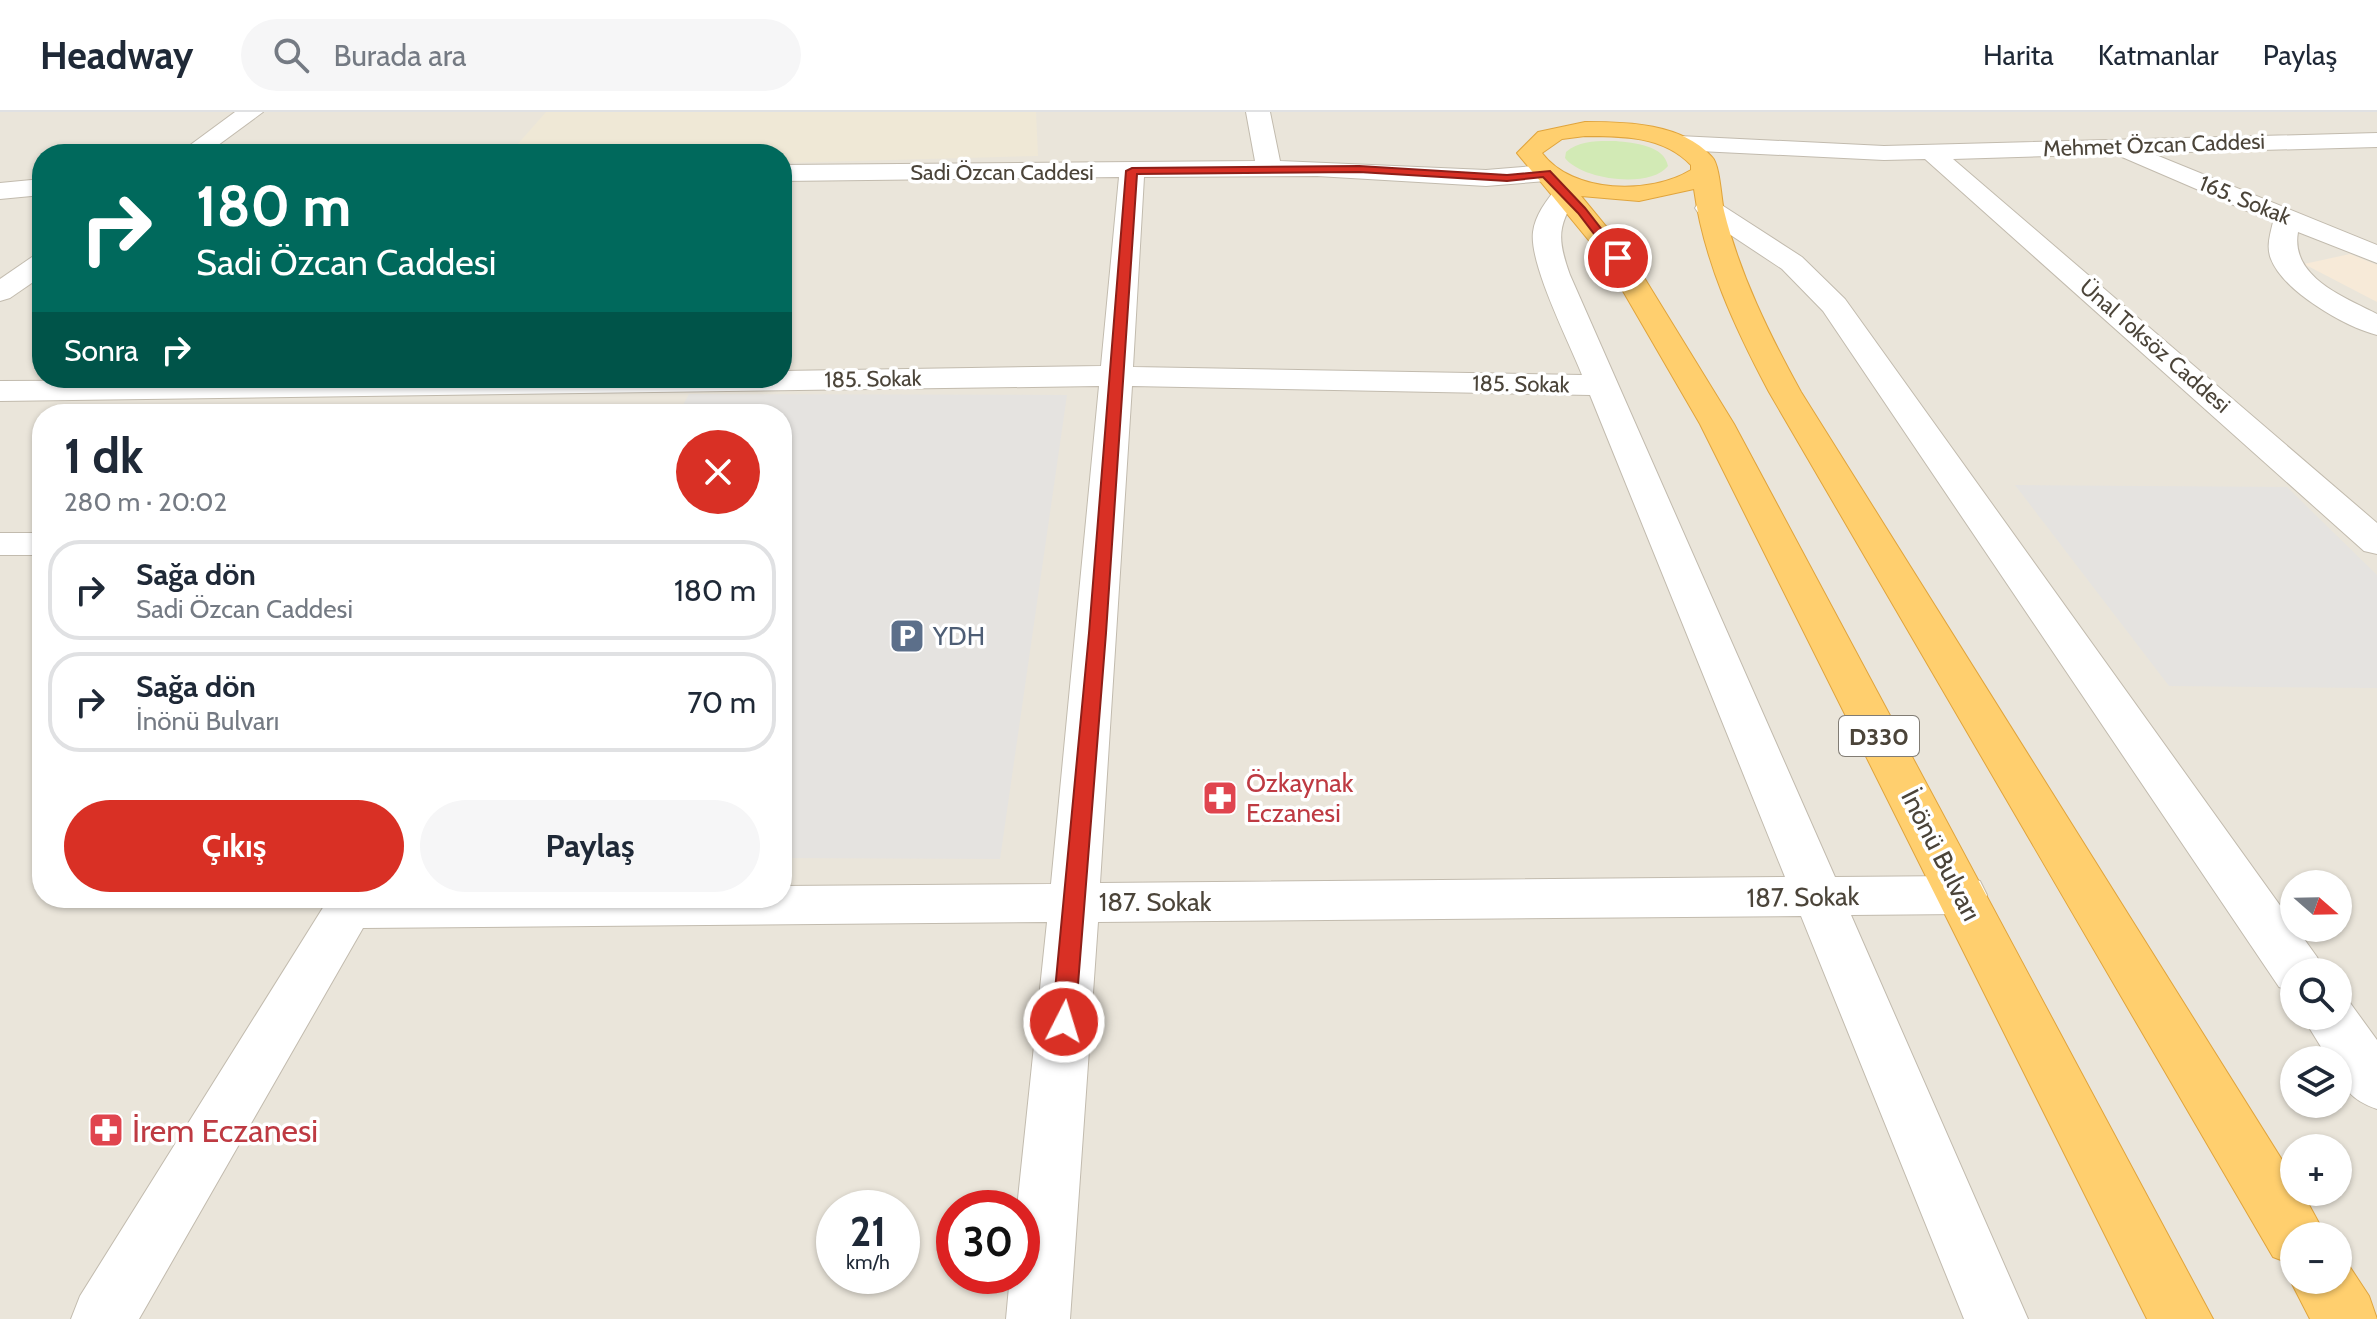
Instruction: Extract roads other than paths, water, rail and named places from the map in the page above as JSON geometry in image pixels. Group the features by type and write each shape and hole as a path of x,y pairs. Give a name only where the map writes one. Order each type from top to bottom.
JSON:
{"highway":[{"path":"1639,112 1697,175 1736,294 1785,392 1861,523 2286,1222"},
{"path":"1585,129 1634,131 1697,175 1694,182 1675,189 1622,193 1593,189 1542,162 1534,144 1546,137 1585,129"},
{"name":"İnönü Bulvarı","path":"1542,162 1618,258 1710,412 2181,1319"},
{"path":"2331,1294 2346,1319"}],"street":[{"path":"205,144 251,112"},
{"path":"1258,112 1269,169"},
{"path":"2325,117 2377,139"},
{"name":"Mehmet Özcan Caddesi","path":"1697,175 1786,150 1931,152 2377,139"},
{"name":"165. Sokak","path":"2113,146 2377,255"},
{"name":"Mehmet Özcan Caddesi","path":"1697,175 1931,152"},
{"name":"Ünal Toksöz Caddesi","path":"1931,152 2377,543"},
{"path":"1542,162 1548,255 1821,897 1996,1319"},
{"name":"Sadi Özcan Caddesi","path":"792,173 1317,168 1486,178 1542,162"},
{"path":"1038,1319 1132,171"},
{"path":"1697,175 1834,305 2288,958"},
{"path":"0,191 32,188"},
{"path":"2287,218 2282,248 2284,259 2296,277 2331,301 2377,326"},
{"path":"0,292 32,270"},
{"name":"185. Sokak","path":"792,380 1116,376 1603,385"},
{"name":"185. Sokak","path":"0,391 221,388"},
{"path":"0,544 32,544"},
{"name":"187. Sokak","path":"792,903 1962,895"},
{"path":"103,1319 350,908"},
{"path":"2339,1030 2377,1085"}],"place":[{"name":"YDH","path":"907,636"},
{"name":"Özkaynak Eczanesi","path":"1220,798"},
{"name":"İrem Eczanesi","path":"106,1130"}]}
